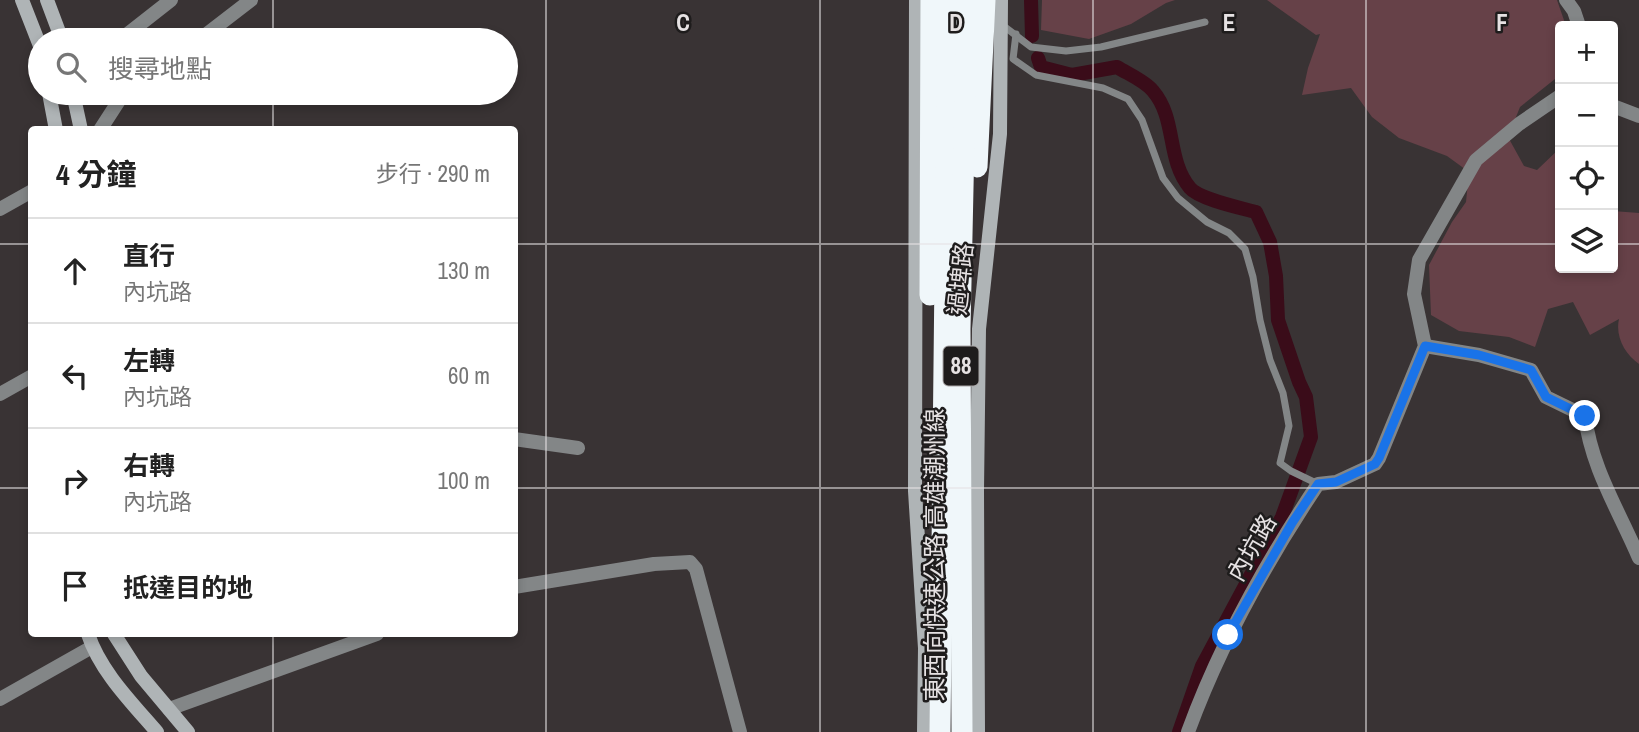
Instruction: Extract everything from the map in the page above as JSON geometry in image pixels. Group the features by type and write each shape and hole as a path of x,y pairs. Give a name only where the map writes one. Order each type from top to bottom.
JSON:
{"highway":[{"path":"931,0 930,328 940,647"},
{"name":"東西向快速公路 高雄潮州線","path":"940,732 948,0"},
{"name":"東西向快速公路 高雄潮州線","path":"962,732 960,328 967,0"},
{"path":"960,328 968,300 985,0"}],"main road":[{"path":"22,0 33,28"},
{"path":"47,0 58,28"},
{"name":"過埤路","path":"916,0 915,492 925,648 924,732"},
{"name":"過埤路","path":"978,732 976,490 979,329 1000,134 1000,0"},
{"path":"51,105 55,126"},
{"path":"76,105 80,126"},
{"path":"116,637 141,676 188,732"},
{"path":"90,640 122,691 157,732"}],"street":[{"path":"135,28 171,0"},
{"path":"215,28 251,0"},
{"path":"1566,0 1577,21"},
{"path":"1318,484 1336,482 1375,464 1379,458 1425,346 1414,294 1419,260 1476,160 1555,100"},
{"path":"103,126 116,105"},
{"path":"1618,108 1639,116"},
{"path":"0,209 28,193"},
{"path":"1425,346 1479,355 1531,370 1546,397 1585,416 1587,437 1596,463 1639,558"},
{"path":"0,394 28,378"},
{"path":"518,440 578,448"},
{"name":"內坑路","path":"1188,732 1228,635 1292,523 1318,484"},
{"path":"518,586 654,564 690,562 696,569 740,732"},
{"path":"169,709 369,637"},
{"path":"0,699 90,640"}],"lane":[{"path":"1000,23 1031,47 1066,51 1101,47 1205,22"},
{"path":"1016,34 1013,59 1036,75 1104,88 1128,99 1142,120 1163,178 1178,198 1207,222 1228,233 1245,249 1253,277 1259,320 1283,393 1289,426 1280,463 1318,484"}],"shaded area":[{"path":"1042,0 1175,0 1131,24 1089,39 1041,30"},
{"path":"1267,0 1557,0 1564,21 1555,21 1555,79 1520,107 1508,137 1524,166 1537,170 1555,153 1555,273 1618,273 1618,211 1639,213 1639,364 1622,344 1618,332 1619,319 1590,335 1573,302 1548,309 1535,347 1509,337 1459,331 1431,315 1429,265 1466,202 1469,172 1447,156 1399,138 1372,117 1351,88 1302,95 1320,34 1316,35"}],"waterway":[{"path":"1031,0 1032,36"},
{"path":"1038,58 1041,67 1072,75 1117,67 1146,84 1166,114 1177,165 1190,188 1211,199 1256,212 1270,242 1276,276 1278,320 1306,397 1311,437 1282,517 1202,666 1179,732"}],"route":[{"path":"1228,635 1292,523 1318,484 1336,482 1375,464 1425,346 1479,355 1531,370 1546,397 1585,416"}]}
